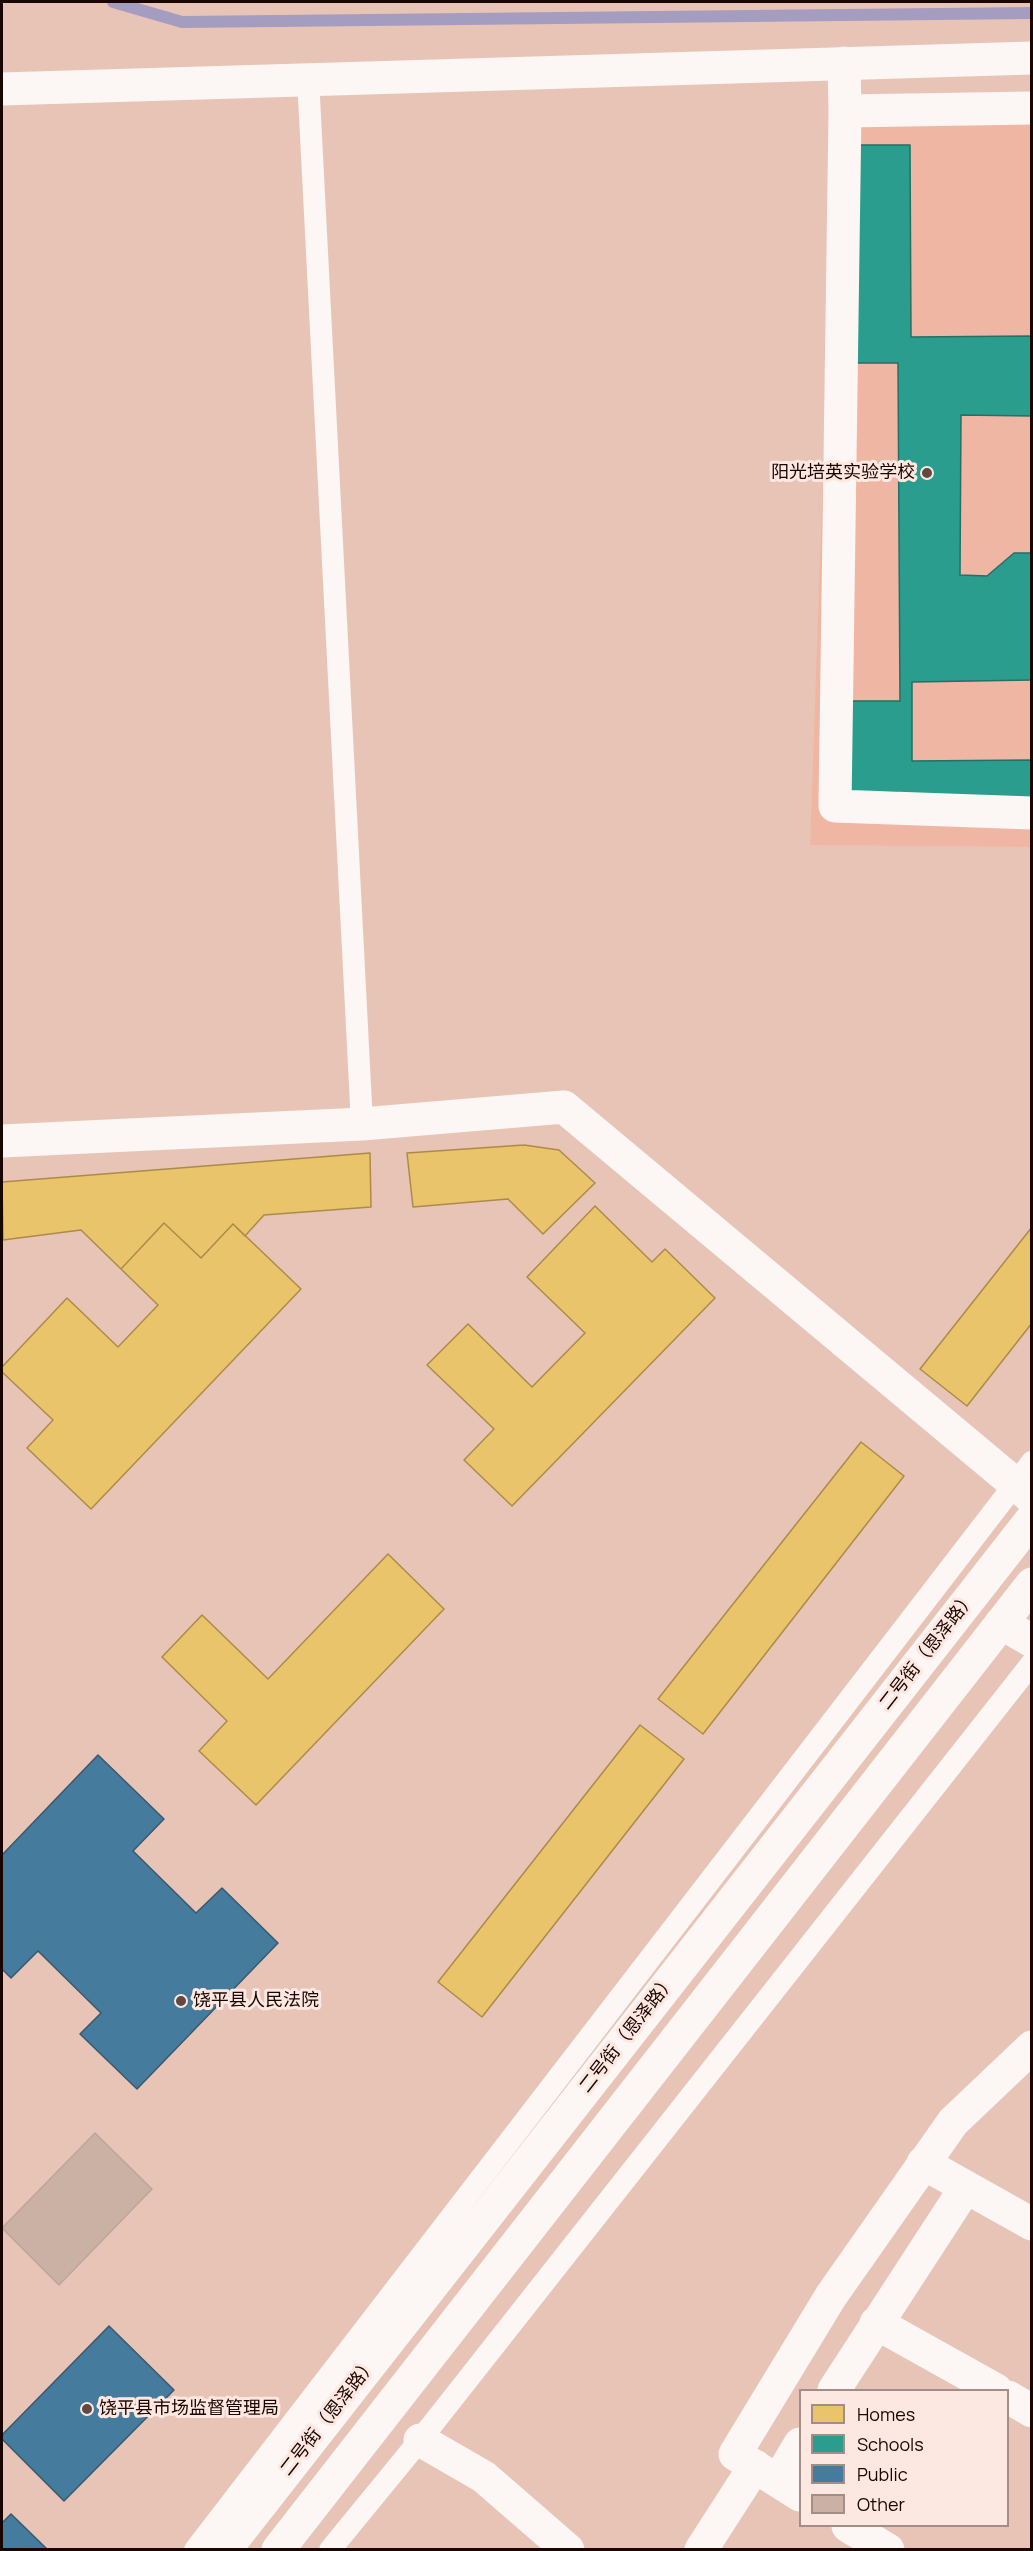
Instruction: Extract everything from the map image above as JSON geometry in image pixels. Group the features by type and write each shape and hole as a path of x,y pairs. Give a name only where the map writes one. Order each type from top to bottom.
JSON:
{"street":[{"path":"2,89 1032,58"},
{"path":"844,63 835,806 1032,813"},
{"path":"845,111 1032,108"},
{"path":"2,1141 362,1124 564,1107 1026,1481"},
{"name":"二号街（恩泽路）","path":"225,2550 1032,1519"},
{"path":"278,2550 1032,1584"},
{"path":"1001,1623 1032,1641"},
{"path":"778,2481 735,2454 831,2296 923,2163 953,2122 1032,2047"},
{"path":"923,2163 1032,2224"},
{"path":"835,2389 966,2187"},
{"path":"876,2323 992,2389"},
{"path":"1009,2398 1032,2411"},
{"path":"420,2440 484,2477 568,2550"},
{"path":"701,2550 778,2481 799,2447"},
{"path":"850,2527 888,2550"}],"lane":[{"path":"308,78 362,1124"},
{"path":"195,2550 1026,1481"},
{"path":"330,2550 420,2440 1032,1663"}],"shaded area":[{"name":"阳光培英实验学校","path":"1031,95 1031,847 810,845 836,100"}],"building: Homes":[{"path":"524,1145 559,1150 595,1183 543,1234 508,1199 413,1207 407,1153"},
{"path":"370,1153 371,1207 264,1215 245,1236 233,1224 201,1258 164,1223 121,1269 81,1230 3,1240 2,1182"},
{"path":"595,1206 652,1262 665,1249 715,1298 512,1506 464,1460 494,1429 427,1365 468,1324 532,1387 585,1333 527,1277"},
{"path":"164,1223 201,1258 233,1224 301,1289 91,1509 27,1448 53,1420 2,1372 2,1367 67,1298 118,1347 158,1305 121,1269"},
{"path":"1032,1227 1032,1323 967,1406 920,1369"},
{"path":"861,1442 904,1476 703,1734 658,1699"},
{"path":"388,1554 444,1609 256,1805 199,1751 227,1721 162,1657 202,1615 268,1679"},
{"path":"640,1725 684,1759 482,2017 438,1982"}],"building: Schools":[{"path":"854,145 910,145 911,337 1032,336 1032,416 961,415 960,575 987,576 1014,553 1032,553 1032,680 912,682 912,761 1032,760 1032,806 898,807 898,792 850,792 850,701 900,701 898,363 854,363"}],"building: Public":[{"name":"饶平县人民法院","path":"98,1755 164,1819 133,1851 196,1913 222,1888 278,1943 137,2089 80,2034 101,2013 38,1951 11,1978 2,1969 2,1855"},
{"path":"109,2326 174,2390 64,2501 2,2439 2,2435"},
{"path":"11,2514 48,2550 2,2550 2,2523"}],"building: Other":[{"path":"95,2133 152,2189 59,2285 2,2228"}],"waterway":[{"path":"113,2 182,22 1032,13"}],"place":[{"name":"阳光培英实验学校","path":"927,473"},
{"name":"饶平县人民法院","path":"181,2001"},
{"name":"饶平县市场监督管理局","path":"87,2409"}]}
